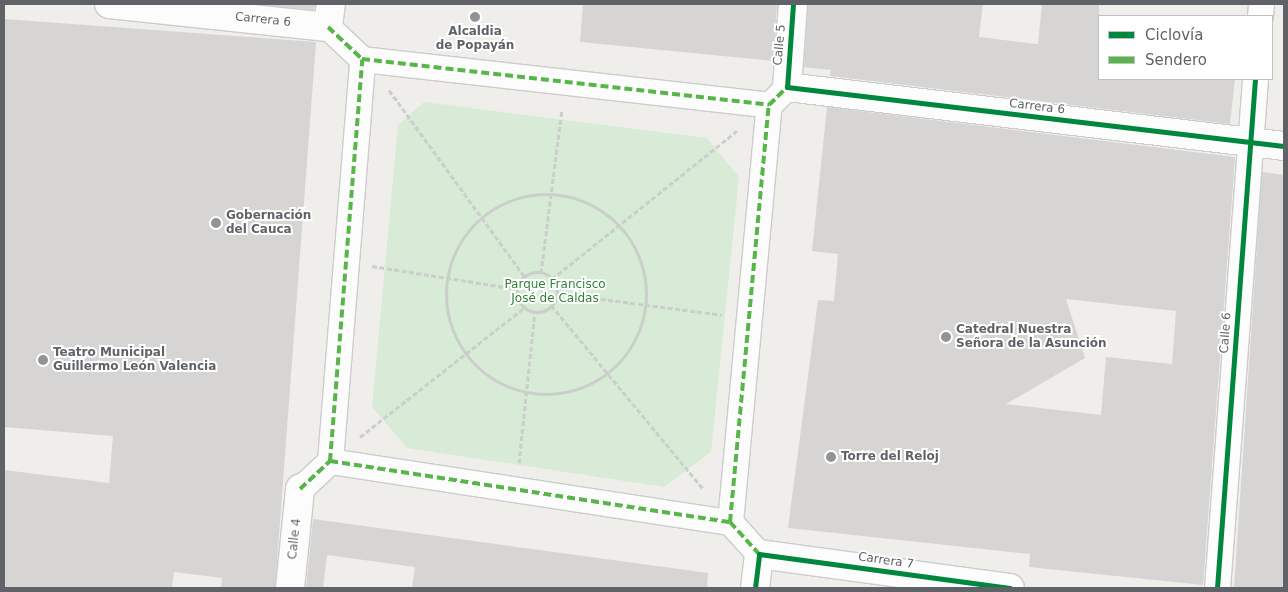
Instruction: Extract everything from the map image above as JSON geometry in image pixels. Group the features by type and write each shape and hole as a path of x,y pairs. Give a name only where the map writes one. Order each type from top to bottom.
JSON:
{"street":[{"name":"Carrera 6","path":"108,4 329,15"},
{"name":"Calle 5","path":"778,96 793,4"},
{"path":"300,489 330,461 362,59 329,15"},
{"path":"362,59 565,83 778,96 749,319 730,522"},
{"name":"Calle 6","path":"1217,588 1255,80"},
{"name":"Carrera 6","path":"778,96 1284,146"},
{"path":"330,461 516,491 730,522 759,554 755,588"},
{"name":"Calle 4","path":"290,588 300,489"},
{"name":"Carrera 7","path":"759,554 1010,588"}],"path":[{"path":"362,59 410,114 524,276"},
{"path":"541,272 565,83"},
{"path":"552,279 620,227 778,96"},
{"path":"551,194 593,206 620,227 641,264 645,305 635,339 608,372 578,389 526,392 487,375 465,352 448,310 448,278 455,254 482,214 518,198 551,194"},
{"path":"346,262 517,289"},
{"path":"541,272 552,279 556,293 552,306 535,312 524,308 517,289 524,276 541,272"},
{"path":"556,293 749,319"},
{"path":"552,306 730,522"},
{"path":"330,461 465,352 524,308"},
{"path":"516,491 535,312"}],"green space":[{"name":"Parque Francisco José de Caldas","path":"424,102 707,138 739,177 711,452 664,487 407,448 372,407 398,125"}],"building":[{"path":"256,4 315,4 314,10"},
{"path":"583,4 777,4 773,61 580,42"},
{"path":"808,4 983,4 979,37 1038,44 1042,4 1099,4 1098,80 1235,80 1230,124 830,76 831,70 804,67"},
{"path":"4,19 316,42 275,588 221,588 222,578 174,572 172,588 4,588 4,470 109,483 113,436 4,427"},
{"path":"827,107 1235,157 1203,585 1029,567 1030,554 788,528 818,300 834,301 838,254 812,251","holes":["1066,299 1176,311 1172,364 1106,357 1101,415 1006,404 1085,358"]},
{"path":"1262,172 1284,175 1284,588 1234,588"},
{"path":"313,519 708,573 707,588 412,588 415,567 327,555 323,588 306,588"}],"marked path":[{"path":"328,27 362,59 769,105"},
{"path":"300,489 330,461 362,59"},
{"path":"730,522 769,105 787,87"},
{"path":"330,461 730,522 759,554"}],"cycle path":[{"path":"793,4 787,87 1284,146"},
{"path":"1217,588 1255,80"},
{"path":"755,588 759,554 1010,588"}],"place":[{"name":"Alcaldia de Popayán","path":"475,17"},
{"name":"Gobernación del Cauca","path":"216,223"},
{"name":"Catedral Nuestra Señora de la Asunción","path":"946,337"},
{"name":"Teatro Municipal Guillermo León Valencia","path":"43,360"},
{"name":"Torre del Reloj","path":"831,457"}]}
